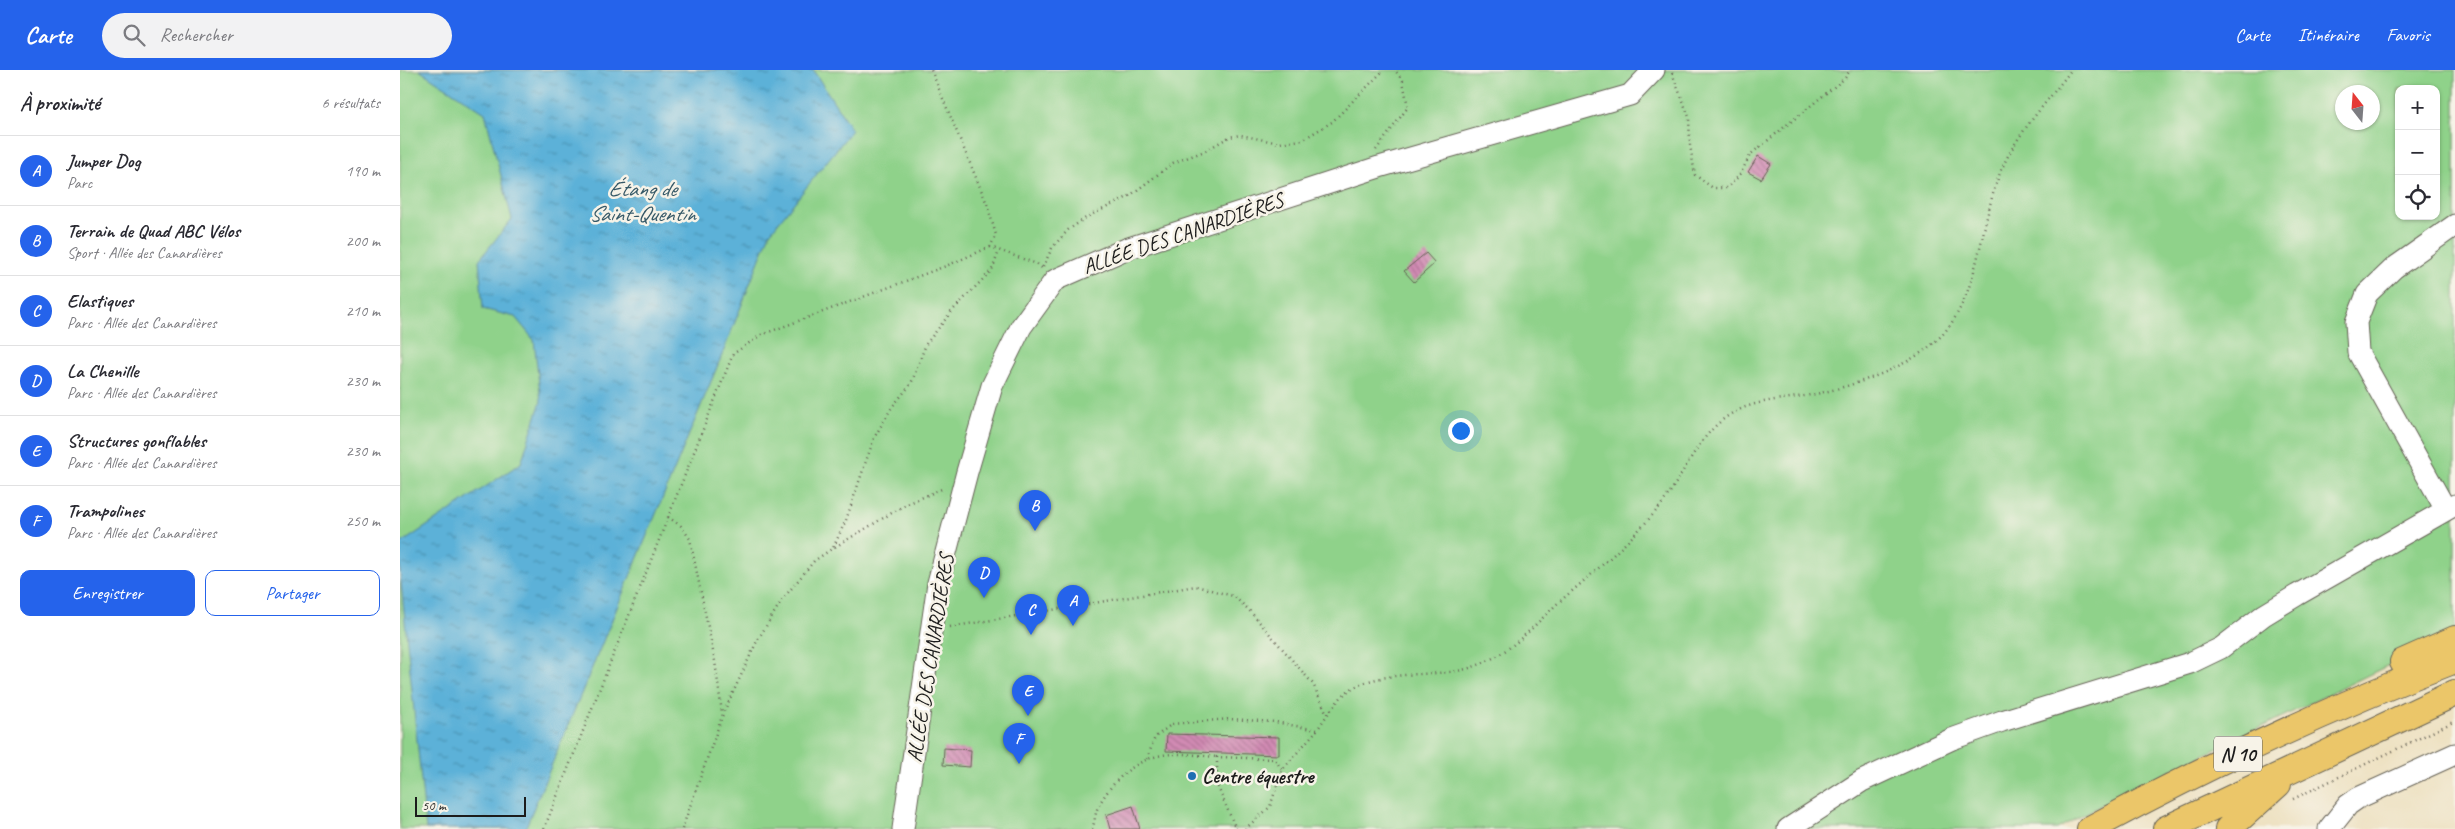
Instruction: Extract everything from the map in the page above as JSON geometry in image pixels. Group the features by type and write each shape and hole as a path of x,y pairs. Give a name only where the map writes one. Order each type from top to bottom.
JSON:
{"main road":[{"path":"2389,685 2403,663 2455,639"},
{"name":"N 10","path":"2090,829 2170,786 2389,685 2455,660"},
{"name":"N 10","path":"2166,829 2455,693"},
{"path":"2228,829 2293,769"}],"street":[{"name":"ALLÉE DES CANARDIÈRES","path":"903,829 938,583 967,472 992,386 1048,274 1379,167 1630,95 1654,70"},
{"path":"1788,829 1862,781 1952,738 2002,720 2190,663 2221,648 2264,615 2451,508 2358,352 2356,322 2367,294 2394,268 2455,225"},
{"path":"2329,829 2348,805 2358,798 2455,754"}],"path":[{"path":"544,829 733,354 761,335 946,266 990,246 996,235 987,204 931,70"},
{"path":"1048,274 1052,248 1073,226 1128,197 1173,163 1205,151 1229,137 1240,135 1279,143 1302,140 1332,122 1384,70"},
{"path":"1379,167 1375,153 1379,144 1408,107 1403,81 1396,70"},
{"path":"1671,70 1689,117 1690,145 1696,175 1713,188 1727,188 1739,176 1751,154 1845,78 1850,70"},
{"path":"1246,829 1270,807 1282,770 1348,691 1372,680 1458,671 1477,665 1506,650 1631,539 1659,508 1700,444 1717,424 1733,412 1755,404 1821,393 1872,377 1916,357 1938,339 1954,318 1970,288 1994,187 2006,160 2071,70"},
{"path":"990,246 1037,264 1048,274"},
{"path":"833,548 846,520 874,438 892,407 911,384 926,344 952,311 992,270 999,251"},
{"path":"682,829 723,714 756,641 782,600 814,561 905,505 944,487 967,472"},
{"path":"668,518 681,526 690,539 723,714"},
{"path":"932,630 1196,586 1233,596 1248,609 1313,684 1328,714"},
{"path":"1146,759 1155,737 1172,724 1230,719 1275,722 1317,730"},
{"path":"2292,800 2455,721"},
{"path":"1092,829 1097,809 1103,797 1116,781 1146,759 1164,754 1275,759 1282,770"},
{"path":"1217,757 1217,785 1236,829"}],"green space":[{"path":"400,70 2455,70 2455,633 2111,800 2057,829 400,829"}],"water":[{"name":"Étang de Saint-Quentin","path":"419,70 813,70 852,130 770,233 722,355 525,829 426,829 400,572 400,544 521,463 541,401 534,340 515,317 483,309 479,260 512,219 485,113"}],"building":[{"path":"1758,156 1771,164 1761,179 1748,172"},
{"path":"1426,253 1435,263 1414,282 1404,271"},
{"path":"1167,734 1279,737 1279,755 1166,751"},
{"path":"944,748 971,750 970,767 943,765"},
{"path":"1133,806 1140,829 1110,829 1106,815"}],"place":[{"name":"Terrain de Quad ABC Vélos","path":"1035,531"},
{"name":"La Chenille","path":"984,598"},
{"name":"Jumper Dog","path":"1073,626"},
{"name":"Elastiques","path":"1031,635"},
{"name":"Structures gonflables","path":"1028,716"},
{"name":"Trampolines","path":"1019,764"},
{"name":"Centre équestre","path":"1192,776"}]}
